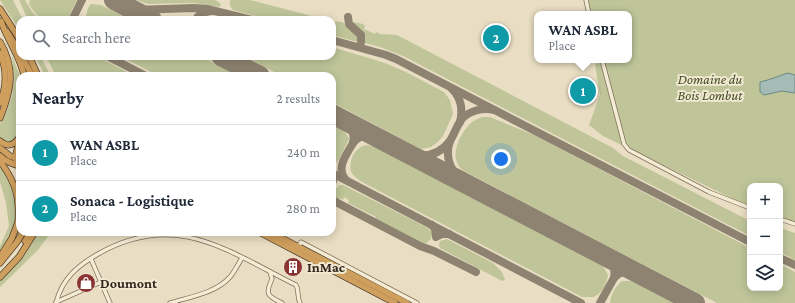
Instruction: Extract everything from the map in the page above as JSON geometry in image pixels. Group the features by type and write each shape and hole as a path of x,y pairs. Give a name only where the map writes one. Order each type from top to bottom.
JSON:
{"highway":[{"path":"0,9 16,34"},
{"path":"0,21 16,46"},
{"path":"0,21 16,56"},
{"path":"0,42 9,62 11,78 9,93 0,118"},
{"path":"0,53 5,66 6,82 0,103"},
{"path":"18,60 22,72"},
{"path":"24,60 30,72"},
{"path":"31,60 36,72"},
{"path":"0,141 6,145 11,145 16,142"},
{"path":"0,148 6,154 16,159"},
{"path":"0,156 5,161 16,165"},
{"path":"0,161 12,178 16,189"},
{"path":"0,257 12,238 16,228"},
{"path":"0,263 20,236"},
{"path":"0,273 14,257 28,236"},
{"path":"0,276 19,257 33,236"},
{"path":"267,236 395,303"},
{"path":"280,236 299,244 407,303"}],"street":[{"path":"586,0 588,11"},
{"path":"603,63 624,144 629,150 709,192 747,207"},
{"path":"783,220 795,224"},
{"path":"56,303 58,293 76,268 123,242 145,236"},
{"path":"185,236 200,239 218,246 296,285 298,288 300,303"},
{"path":"299,244 417,303"},
{"path":"170,303 211,290 222,284 235,271 242,258"},
{"path":"91,259 110,303"},
{"path":"270,271 272,279 267,290 268,294 272,298 282,303"},
{"path":"56,303 101,282"}],"green space":[{"path":"0,0 13,0 21,16 16,16 16,25"},
{"path":"19,0 25,0 36,16 26,16"},
{"path":"30,0 77,0 69,16 39,16 29,4"},
{"path":"136,0 215,0 221,5 219,7 193,3 148,4"},
{"path":"230,0 250,0 312,16 256,16 233,10 230,6"},
{"name":"Domaine du Bois Lombut","path":"587,0 795,0 795,221 783,218 783,183 747,183 747,206 603,136 589,125 600,95 595,65 597,63 632,63 632,11 591,11"},
{"path":"91,4 101,5 123,16 86,16 88,8"},
{"path":"336,21 342,22 358,35 358,42 336,36"},
{"path":"354,22 363,24 365,26 364,29 375,34 376,32 380,34 397,35 613,148 623,156 747,219 747,234 403,56 365,43 364,36 353,24"},
{"path":"336,48 385,63 444,92 450,100 453,114 443,136 438,142 431,147 421,149 336,104 336,72 274,72 252,60 336,60"},
{"path":"12,56 18,72 16,72 16,138 7,144 0,139 0,124 12,96 14,80"},
{"path":"37,60 42,60 49,72 43,72"},
{"path":"48,60 104,60 127,72 54,72"},
{"path":"128,60 208,60 231,72 151,72"},
{"path":"482,117 490,117 536,136 747,246 747,291 783,291 783,266 795,272 795,303 717,303 462,170 456,158 456,148 466,128 475,120"},
{"path":"336,127 345,132 349,139 338,161 336,162"},
{"path":"367,145 375,147 603,266 608,275 604,288 594,297 582,297 360,181 353,175 350,167 352,158 356,151"},
{"path":"0,161 16,189 16,225 0,257 0,246 9,226 6,203 0,182"},
{"path":"340,185 343,185 428,228 432,233 431,239 426,243 421,243 348,203 349,200 344,197 343,200 340,198 339,200 336,197 336,188"},
{"path":"783,229 795,233 795,260 783,254"},
{"path":"37,236 48,236 38,250 0,287 0,280 19,262"},
{"path":"447,239 493,263 502,272 505,280 502,281 440,248 440,241"},
{"path":"622,281 631,281 674,303 610,303 614,291"}],"water":[{"path":"788,73 795,75 795,93 782,91 764,95 760,92 760,82"}],"taxiway":[{"path":"74,16 82,0"},
{"path":"116,0 134,10 194,8 207,9 236,16"},
{"path":"198,16 201,13 210,11"},
{"path":"348,17 349,24 361,35 361,42"},
{"path":"336,41 396,59 747,240"},
{"path":"115,60 138,72"},
{"path":"452,89 460,104 460,122"},
{"path":"450,141 461,120 468,114 481,109 494,110"},
{"path":"344,120 352,130 354,136 353,143 358,138 364,136 378,138"},
{"path":"406,152 419,155 431,154 441,150 450,141 448,147 450,165 461,180 467,184"},
{"path":"346,180 343,175 342,166 345,156 353,143"},
{"path":"336,175 581,303"},
{"path":"336,202 420,246 434,251 476,272"},
{"path":"432,225 435,229 436,237 442,234 449,234"},
{"path":"605,256 613,266 614,278 625,272 638,273"},
{"path":"783,259 795,265"},
{"path":"600,303 614,278"}],"runway":[{"path":"114,0 144,16"},
{"path":"229,60 252,72"},
{"path":"336,116 695,303"}],"place":[{"name":"Sonaca - Logistique","path":"496,38"},
{"name":"WAN ASBL","path":"583,91"},
{"name":"InMac","path":"293,267"},
{"name":"Doumont","path":"86,283"}]}
